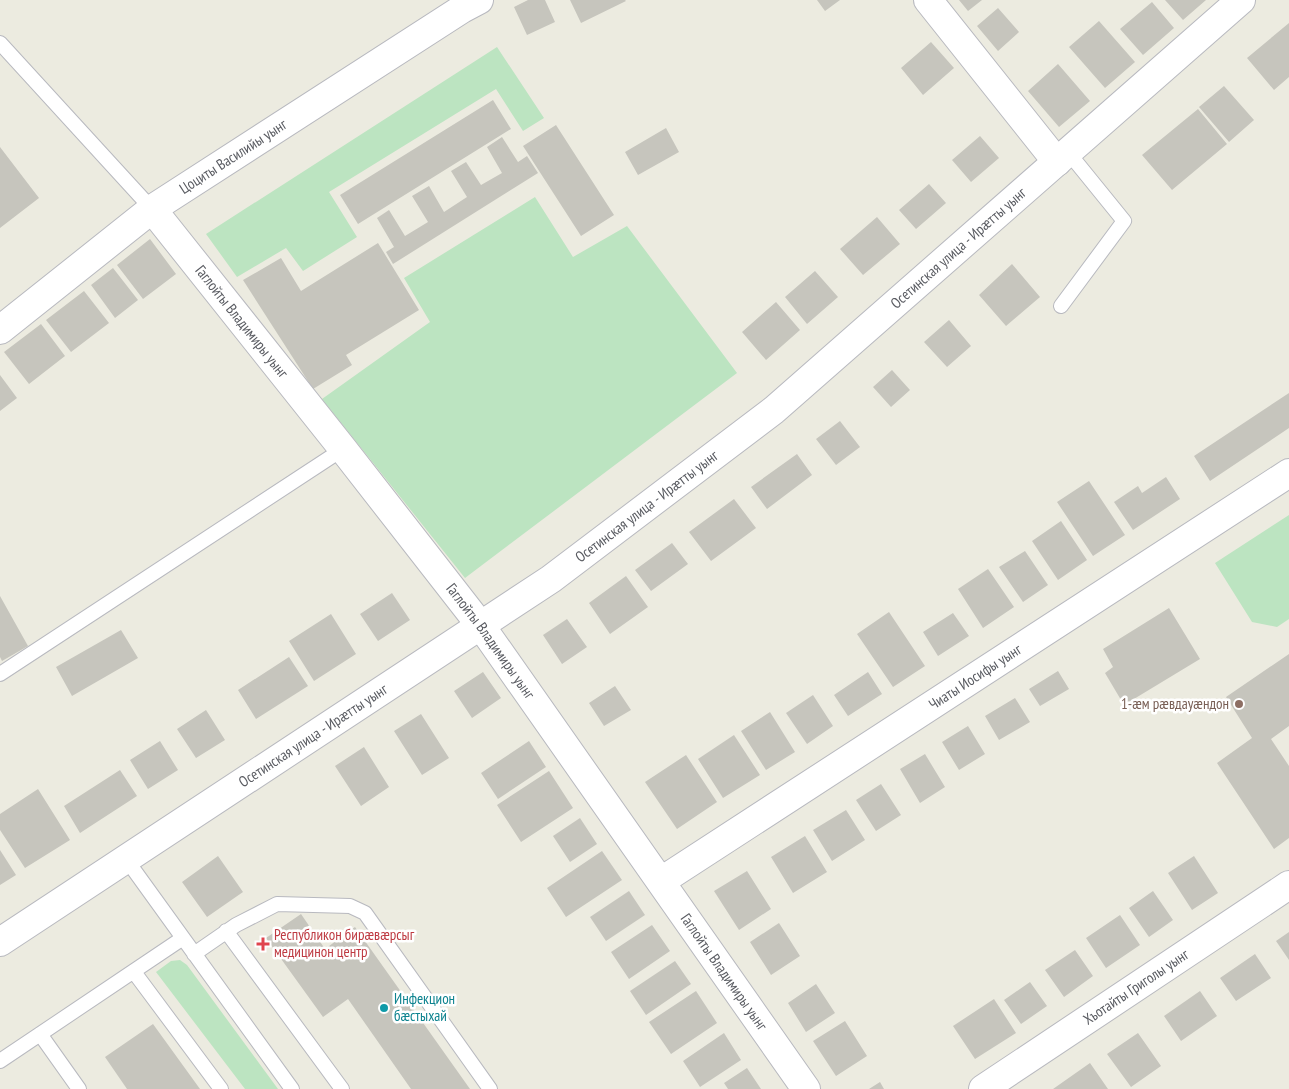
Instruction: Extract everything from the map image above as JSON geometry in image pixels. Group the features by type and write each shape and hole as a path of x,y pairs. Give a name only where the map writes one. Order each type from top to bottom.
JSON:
{"street":[{"name":"Цоциты Василийы уынг","path":"0,330 152,209 462,9 479,0"},
{"path":"928,0 1063,157"},
{"name":"Осетинская улица - Ирæтты уынг","path":"0,942 552,579 774,410 1241,0"},
{"name":"Гаглойты Владимиры уынг","path":"152,209 481,626 806,1089"},
{"name":"Чиаты Иосифы уынг","path":"660,880 1289,473"},
{"name":"Хъотайты Григолы уынг","path":"983,1089 1289,885"}],"lane":[{"path":"0,43 152,209"},
{"path":"1061,306 1124,221 1063,157"},
{"path":"0,674 343,449"},
{"path":"126,859 292,1089"},
{"path":"194,954 226,931 277,904 350,906 365,913 490,1089"},
{"path":"226,931 342,1089"},
{"path":"0,1062 183,938"},
{"path":"134,972 221,1089"},
{"path":"40,1034 79,1089"}],"green space":[{"path":"497,47 544,118 523,131 496,89 329,192 357,237 303,271 286,248 237,277 206,234"},
{"path":"535,197 573,257 627,226 737,373 465,578 322,399 430,322 404,278"},
{"path":"1289,515 1289,619 1277,627 1252,622 1215,563"},
{"path":"180,960 187,965 278,1089 245,1089 156,972 171,961"}],"building":[{"path":"528,0 545,0 555,22 527,35 514,7"},
{"path":"570,0 625,0 626,1 581,23"},
{"path":"817,0 840,0 825,11"},
{"path":"959,0 982,0 968,11"},
{"path":"1165,0 1206,0 1183,20"},
{"path":"1152,2 1174,28 1143,55 1120,29"},
{"path":"998,8 1019,32 998,51 977,26"},
{"path":"1099,21 1135,62 1105,88 1069,47"},
{"path":"1289,23 1289,77 1274,90 1247,58"},
{"path":"931,42 954,68 923,95 901,68"},
{"path":"1058,64 1090,101 1059,127 1028,91"},
{"path":"1224,86 1254,120 1229,142 1199,107"},
{"path":"493,100 511,129 358,224 340,195"},
{"path":"1198,109 1227,144 1172,190 1142,155"},
{"path":"556,125 614,215 581,236 523,146"},
{"path":"666,128 679,152 638,175 625,152"},
{"path":"980,136 999,158 971,182 952,160"},
{"path":"502,137 518,162 527,156 538,173 393,264 386,252 394,247 377,218 389,210 405,236 428,222 412,196 429,186 444,212 467,197 451,171 466,162 481,185 502,173 487,147"},
{"path":"0,147 39,198 0,228"},
{"path":"929,184 946,203 916,229 899,210"},
{"path":"877,217 900,244 863,275 840,249"},
{"path":"150,239 176,274 143,299 117,265"},
{"path":"378,243 419,310 346,355 352,365 313,389 243,280 281,258 301,291"},
{"path":"1012,264 1040,297 1006,326 979,295"},
{"path":"113,268 138,300 115,318 91,285"},
{"path":"815,271 838,297 807,324 785,297"},
{"path":"84,291 109,323 71,352 46,320"},
{"path":"776,302 800,330 766,360 742,332"},
{"path":"949,320 971,346 947,367 924,342"},
{"path":"41,324 65,356 29,384 4,352"},
{"path":"892,370 910,390 891,407 873,387"},
{"path":"0,375 17,398 0,411"},
{"path":"1289,393 1289,428 1210,481 1194,456"},
{"path":"840,421 860,447 836,465 816,439"},
{"path":"797,454 812,475 767,509 751,487"},
{"path":"1166,477 1180,499 1133,530 1114,502 1138,486 1142,493"},
{"path":"1089,481 1125,535 1093,556 1057,502"},
{"path":"734,499 756,528 711,561 689,532"},
{"path":"1061,521 1087,560 1058,580 1032,541"},
{"path":"672,543 688,564 651,591 635,570"},
{"path":"1025,551 1048,585 1023,602 999,567"},
{"path":"988,569 1014,607 983,628 958,589"},
{"path":"626,576 648,607 610,634 589,603"},
{"path":"392,593 410,620 378,641 360,614"},
{"path":"0,596 28,646 2,661 0,657"},
{"path":"1169,608 1200,659 1124,705 1105,673 1113,667 1103,649"},
{"path":"889,612 925,666 893,687 857,634"},
{"path":"953,613 969,636 938,656 923,632"},
{"path":"331,614 356,654 314,681 289,641"},
{"path":"567,619 587,647 562,664 543,635"},
{"path":"121,630 138,658 72,696 56,667"},
{"path":"1289,654 1289,726 1271,739 1289,766 1289,838 1274,849 1217,763 1252,738 1226,697"},
{"path":"289,657 308,686 256,719 238,690"},
{"path":"1058,671 1069,689 1040,706 1029,689"},
{"path":"483,672 501,698 472,718 454,691"},
{"path":"868,672 882,694 848,716 834,695"},
{"path":"615,686 631,710 604,726 589,703"},
{"path":"813,695 833,726 807,744 786,713"},
{"path":"1015,698 1030,722 999,740 985,716"},
{"path":"206,710 225,740 196,758 177,729"},
{"path":"770,712 795,752 766,770 741,731"},
{"path":"421,714 449,758 422,775 394,731"},
{"path":"968,726 985,754 959,770 942,742"},
{"path":"734,735 760,775 723,798 698,759"},
{"path":"160,741 178,770 148,789 130,760"},
{"path":"529,741 546,767 498,799 481,773"},
{"path":"364,747 389,787 361,806 335,766"},
{"path":"925,754 945,787 920,803 900,769"},
{"path":"686,755 717,802 677,829 645,782"},
{"path":"120,770 137,796 80,833 64,806"},
{"path":"549,771 573,808 521,842 497,805"},
{"path":"881,784 901,815 876,831 856,800"},
{"path":"38,789 70,840 25,868 0,830 0,814"},
{"path":"846,810 865,840 832,861 813,830"},
{"path":"580,818 597,844 570,862 553,836"},
{"path":"805,836 827,872 793,893 771,857"},
{"path":"0,850 16,875 0,885"},
{"path":"602,851 622,880 566,917 547,888"},
{"path":"218,856 243,892 207,917 182,882"},
{"path":"1194,856 1218,893 1192,910 1168,873"},
{"path":"747,871 771,909 739,930 714,891"},
{"path":"629,891 645,915 606,941 590,917"},
{"path":"1153,891 1173,920 1149,937 1129,908"},
{"name":"Инфекцион бæстыхай","path":"301,914 325,949 355,927 470,1089 411,1089 348,999 323,1017 266,938"},
{"path":"1120,915 1140,945 1106,968 1086,938"},
{"path":"779,923 800,956 771,975 750,942"},
{"path":"652,925 670,951 629,979 611,952"},
{"path":"1289,932 1289,960 1276,941"},
{"path":"1075,950 1093,976 1064,997 1045,970"},
{"path":"1255,954 1271,978 1236,1001 1220,978"},
{"path":"675,961 691,984 646,1015 630,991"},
{"path":"1030,982 1047,1006 1021,1024 1004,1000"},
{"path":"816,984 835,1013 806,1032 788,1003"},
{"path":"696,991 717,1023 671,1054 649,1022"},
{"path":"1200,991 1217,1016 1181,1041 1164,1016"},
{"path":"994,999 1016,1033 975,1059 953,1026"},
{"path":"845,1021 867,1056 836,1076 813,1041"},
{"path":"153,1024 200,1089 127,1089 105,1057"},
{"path":"724,1033 741,1060 700,1087 683,1061"},
{"path":"1138,1033 1161,1066 1131,1087 1107,1054"},
{"path":"1090,1063 1108,1089 1053,1089"},
{"path":"747,1068 761,1089 728,1089 724,1083"},
{"path":"880,1082 884,1089 869,1089"}],"place":[{"name":"1-æм рӕвдауӕндон","path":"1239,704"},
{"name":"Республикон бирæвæрсыг медицинон центр","path":"263,944"},
{"name":"Инфекцион бæстыхай","path":"384,1008"}]}
